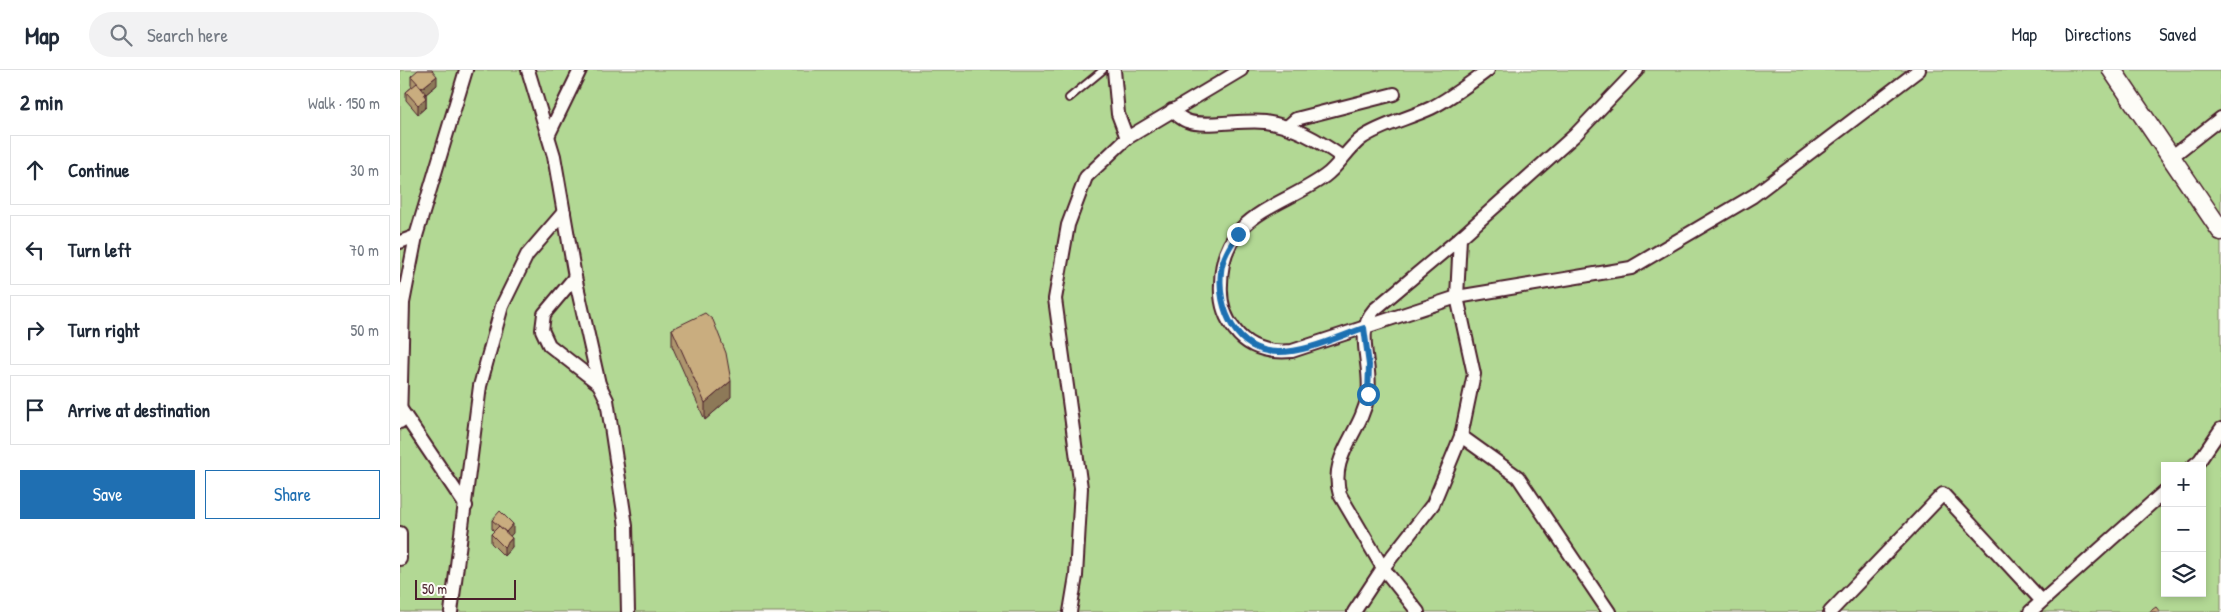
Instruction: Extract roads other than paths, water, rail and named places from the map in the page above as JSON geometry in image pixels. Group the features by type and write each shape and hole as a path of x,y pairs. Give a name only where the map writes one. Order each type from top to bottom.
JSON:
{"street":[{"path":"400,422 403,303 416,236 466,70"},
{"path":"528,70 554,156 575,277 599,384 607,400 626,526 628,612"},
{"path":"548,136 580,70"},
{"path":"1114,70 1118,114 1127,138"},
{"path":"1070,612 1076,576 1081,488 1056,299 1068,225 1086,177 1127,138 1241,70"},
{"path":"1488,70 1433,107 1362,138 1325,176 1256,215 1238,234 1227,251 1221,271 1220,296 1225,314 1235,330 1248,343 1262,350 1292,351 1457,297 1631,268 1753,196 1919,70"},
{"path":"1418,612 1383,568 1340,495 1337,483 1336,470 1340,458 1361,422 1368,394 1369,365 1364,328 1374,310 1460,238 1575,135 1637,70"},
{"path":"2112,70 2221,231"},
{"path":"1287,127 1296,119 1394,94"},
{"path":"1172,110 1187,121 1196,123 1248,120 1287,127 1321,142 1342,157"},
{"path":"2170,158 2221,118"},
{"path":"451,612 480,386 502,306 527,255 564,212"},
{"path":"400,242 416,236"},
{"path":"1354,612 1383,568 1433,504 1461,436 1474,374 1457,297 1460,238"},
{"path":"575,277 544,314 542,330 549,344 599,384"},
{"path":"400,408 466,506"},
{"path":"2196,462 2221,429"},
{"path":"1461,436 1518,478 1608,612"},
{"path":"1830,612 1943,494 2041,600"},
{"path":"2030,612 2041,600 2161,495"},
{"path":"400,532 400,559"}],"lane":[{"path":"1069,98 1103,70"}]}
